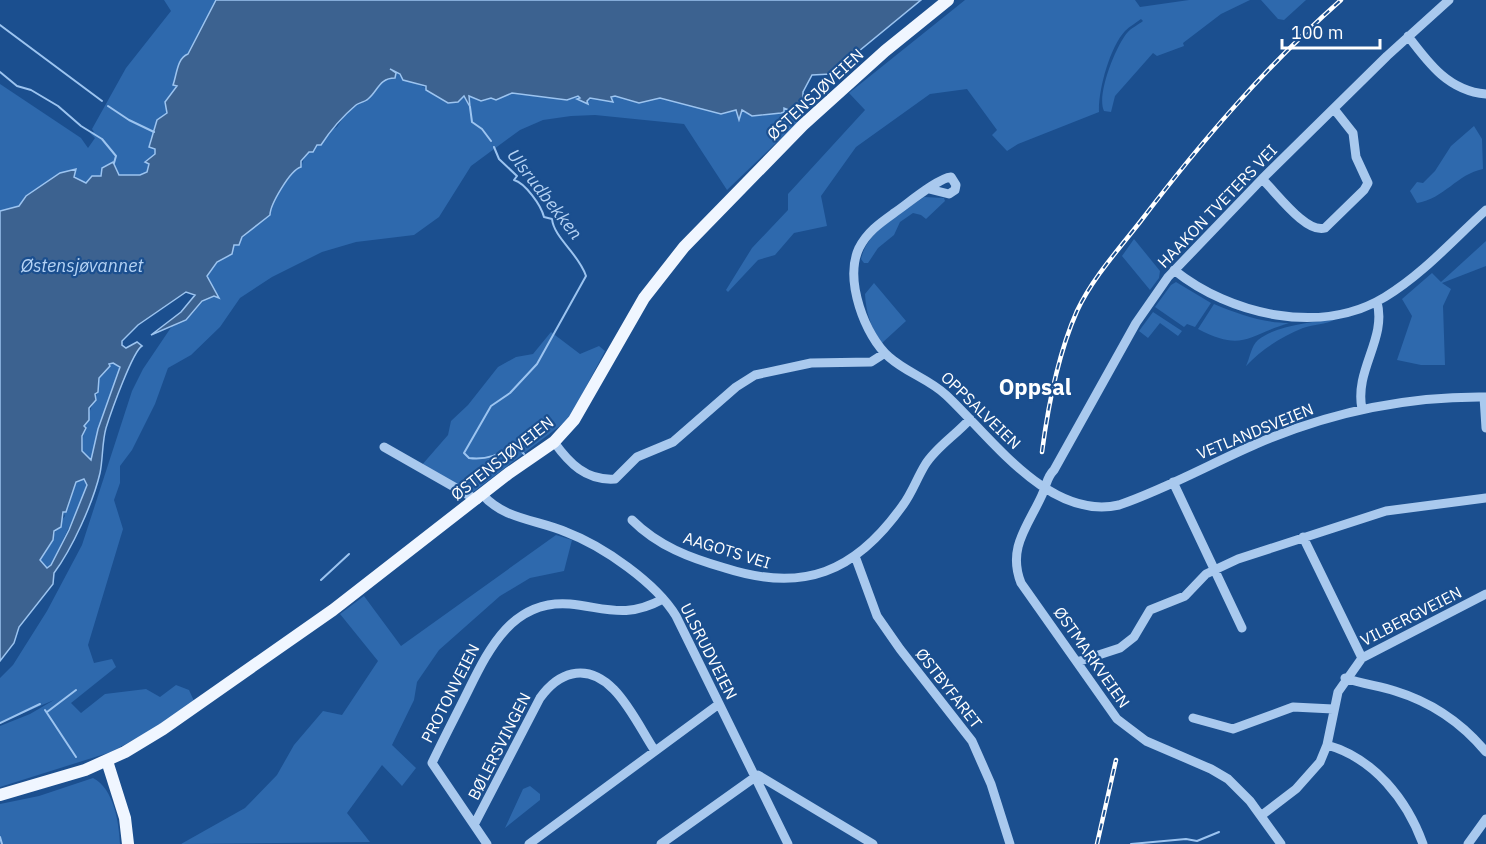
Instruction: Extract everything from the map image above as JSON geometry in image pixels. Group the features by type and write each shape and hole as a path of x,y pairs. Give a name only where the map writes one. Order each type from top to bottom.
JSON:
{"main road":[{"name":"ØSTENSJØVEIEN","path":"0,795 61,779 104,762 158,732 352,596 554,442 574,420 644,298 684,247 811,118 885,51 948,0"},
{"path":"104,762 125,818 128,844"}],"street":[{"name":"HAAKON TVETERS VEI","path":"1045,488 1053,481 1054,470 1136,323 1174,270 1262,179 1408,36 1449,0"},
{"path":"1408,36 1447,81 1464,90 1486,94"},
{"path":"1262,179 1307,224 1318,230 1325,228 1364,190 1368,183 1356,157 1353,133 1334,109"},
{"path":"554,442 578,469 599,478 615,479 637,458 673,442 736,387 755,375 811,363 871,362 885,353 875,340 864,317 855,279 856,255 865,237 874,228 929,189"},
{"path":"1174,270 1221,300 1268,314 1325,315 1377,302 1424,267 1486,210"},
{"path":"1362,409 1360,394 1363,374 1380,326 1377,302"},
{"name":"OPPSALVEIEN","path":"885,353 939,388 1024,473 1045,488"},
{"path":"1485,397 1486,428"},
{"name":"VETLANDSVEIEN","path":"1045,488 1075,503 1098,508 1130,502 1303,425 1362,409 1436,398 1485,397"},
{"name":"AAGOTS VEI","path":"632,520 676,551 767,579 811,576 855,556 891,520 906,500 925,465 970,419"},
{"name":"ULSRUDVEIEN","path":"384,447 480,497 496,509 558,529 589,543 654,589 676,616 788,844"},
{"path":"1173,482 1242,628"},
{"name":"ØSTMARKVEIEN","path":"1045,488 1017,541 1015,566 1021,583 1117,719 1127,729 1146,741 1223,776 1245,795 1262,815 1281,844"},
{"path":"1077,662 1113,651 1127,643 1150,610 1185,596 1213,570 1238,558 1386,511 1486,498"},
{"path":"1303,537 1362,658"},
{"name":"ØSTBYFARET","path":"855,556 877,615 900,649 972,741 984,767 1010,844"},
{"name":"VILBERGVEIEN","path":"1262,815 1306,780 1320,762 1327,744 1333,709 1345,678 1362,658 1486,594"},
{"name":"PROTONVEIEN","path":"474,825 432,763 486,653 498,636 518,618 546,606 566,604 613,612 648,606 663,599"},
{"name":"BØLERSVINGEN","path":"474,825 540,698 553,683 567,675 592,673 606,681 616,692 655,751"},
{"path":"1345,678 1394,690 1428,704 1461,727 1486,752"},
{"path":"530,844 719,704"},
{"path":"1193,718 1233,729 1293,707 1333,709"},
{"path":"1327,744 1350,754 1382,778 1405,806 1423,844"},
{"path":"662,844 754,776 765,777 873,844"},
{"path":"1468,844 1486,819"},
{"path":"474,825 487,844"}],"shaded area":[{"path":"164,0 216,0 188,54 179,63 173,85 177,86 165,102 167,112 150,140 155,154 146,163 149,164 147,172 140,175 119,175 113,162 104,167 101,176 92,176 86,183 68,172 63,172 25,196 19,206 0,211 0,84 81,138 88,148 95,138 90,133 94,132 92,129 126,68 171,11"},
{"path":"965,0 1135,0 1140,7 1189,0 1250,0 1221,14 1183,43 1184,46 1157,56 1153,53 1115,96 1111,112 1104,111 1103,94 1113,59 1127,33 1143,21 1141,19 1125,31 1114,47 1103,81 1099,112 1018,144 1007,151 992,135 997,130 967,89 930,94 856,147 821,196 827,226 794,233 775,255 758,260 728,292 726,290 752,248 788,210 788,194 865,110 849,93"},
{"path":"1261,0 1306,0 1284,20 1278,19"},
{"path":"390,69 407,80 453,102 464,95 469,106 469,96 481,101 512,93 573,98 578,95 579,99 586,101 597,97 613,101 611,97 615,96 638,103 660,98 721,114 736,110 739,119 742,110 763,116 786,108 801,119 727,190 684,124 595,115 543,120 520,130 471,166 439,217 414,235 356,242 322,252 272,277 240,298 220,327 191,355 168,368 155,404 132,450 120,466 120,483 114,500 123,529 88,645 94,663 112,659 116,667 71,703 81,713 105,694 146,689 160,697 176,685 189,690 194,701 165,723 111,752 0,787 0,726 30,714 54,700 0,723 0,678 13,665 47,611 82,545 132,391 143,369 172,326 189,317 204,300 214,296 219,298 207,276 217,262 232,254 234,245 268,216 279,191 297,168 301,167 305,156 329,131 337,127 347,112 358,102 369,99 385,79 393,77"},
{"path":"1474,126 1482,139 1483,169 1466,176 1435,197 1417,203 1410,191 1417,182 1423,183 1435,171 1451,146"},
{"path":"924,197 944,198 945,201 926,219 913,213 900,222 894,235 878,248 868,263 864,263 861,259 865,248 878,230"},
{"path":"1134,239 1160,271 1159,278 1150,290 1122,256"},
{"path":"1486,241 1486,266 1442,283 1451,289 1443,306 1445,365 1421,365 1397,360 1412,316 1402,299 1432,273 1441,282"},
{"path":"1176,282 1211,303 1195,327 1187,324 1184,327 1155,307 1171,285"},
{"path":"874,283 906,321 882,343 872,326 865,294"},
{"path":"1214,304 1251,317 1289,323 1244,340 1225,340 1198,329"},
{"path":"1153,312 1182,331 1178,336 1160,323 1148,338 1139,331"},
{"path":"1336,319 1287,335 1265,349 1246,366 1254,345 1266,335 1296,325"},
{"path":"551,332 580,354 599,346 605,351 569,419 472,493 421,466 448,435 451,421 468,405 498,367 516,357 533,354"},
{"path":"113,363 120,367 102,418 91,460 82,451 84,426 99,388 99,378 109,364"},
{"path":"84,479 87,483 80,504 51,565 47,568 39,560 47,550 65,516 63,512 68,509 76,482"},
{"path":"556,535 572,540 564,571 530,578 500,596 439,650 417,682 414,700 392,745 416,768 402,786 382,765 347,813 370,842 181,844 245,808 277,775 294,745 323,711 342,715 378,661 340,614 364,596 401,646"},
{"path":"93,778 100,783 111,798 117,816 120,844 0,844 0,804 39,796"},
{"path":"530,786 540,794 540,800 505,828 523,789"}],"water":[{"name":"Østensjøvannet","path":"216,0 921,0 831,74 812,75 803,92 803,103 794,112 784,108 784,112 781,113 752,116 742,110 739,120 736,110 721,114 660,98 639,103 615,96 611,97 613,102 590,98 587,101 588,104 577,99 580,98 578,96 567,100 512,93 496,100 491,98 481,101 469,96 470,107 464,96 458,102 448,103 426,90 426,86 403,80 400,74 390,69 396,73 395,78 385,80 368,99 357,104 321,145 317,145 313,152 309,152 301,161 301,167 281,188 270,215 242,237 239,245 234,245 232,254 217,262 207,276 219,298 214,296 202,301 186,320 151,335 181,312 195,295 186,292 138,325 122,341 122,345 126,348 137,342 142,346 128,369 106,428 100,473 92,498 75,539 54,573 53,584 19,627 14,643 0,661 0,211 19,206 26,196 60,173 76,169 74,177 86,183 92,176 101,176 102,168 113,162 119,175 140,175 147,172 149,164 145,162 155,154 155,149 149,147 157,120 167,113 165,102 177,86 173,85 179,63 188,54","holes":["113,363 120,367 98,429 91,460 82,451 82,436 86,428 84,426 89,420 89,408 96,400 95,394 98,392 99,378 110,366 109,364","84,479 87,485 69,530 51,565 47,568 40,560 53,540 54,531 61,527 63,512 66,512 76,482"]}],"waterway":[{"path":"0,25 102,101"},
{"path":"0,72 17,86 31,90 58,106 81,126 102,139 116,156 114,163"},
{"path":"108,106 129,120 154,132"},
{"name":"Ulsrudbekken","path":"470,107 472,122 482,129 491,141"},
{"name":"Ulsrudbekken","path":"494,147 499,159 517,176 514,180 523,185 532,195 544,217 552,219 557,233 578,260 586,276 537,364 510,393 491,406 464,453 469,458 485,458 509,448"},
{"name":"Ulsrudbekken","path":"516,446 524,454"},
{"path":"321,580 349,554"},
{"path":"47,712 76,690"},
{"path":"0,723 40,704"},
{"path":"45,710 76,757"},
{"path":"1131,844 1186,839 1197,841 1219,832"},
{"path":"0,837 2,844"}],"railway":[{"path":"1042,452 1059,362 1077,311 1090,288 1210,134 1286,52 1341,0"},
{"path":"1097,844 1116,760"}],"district":[{"name":"Oppsal","path":"1035,386"}]}
